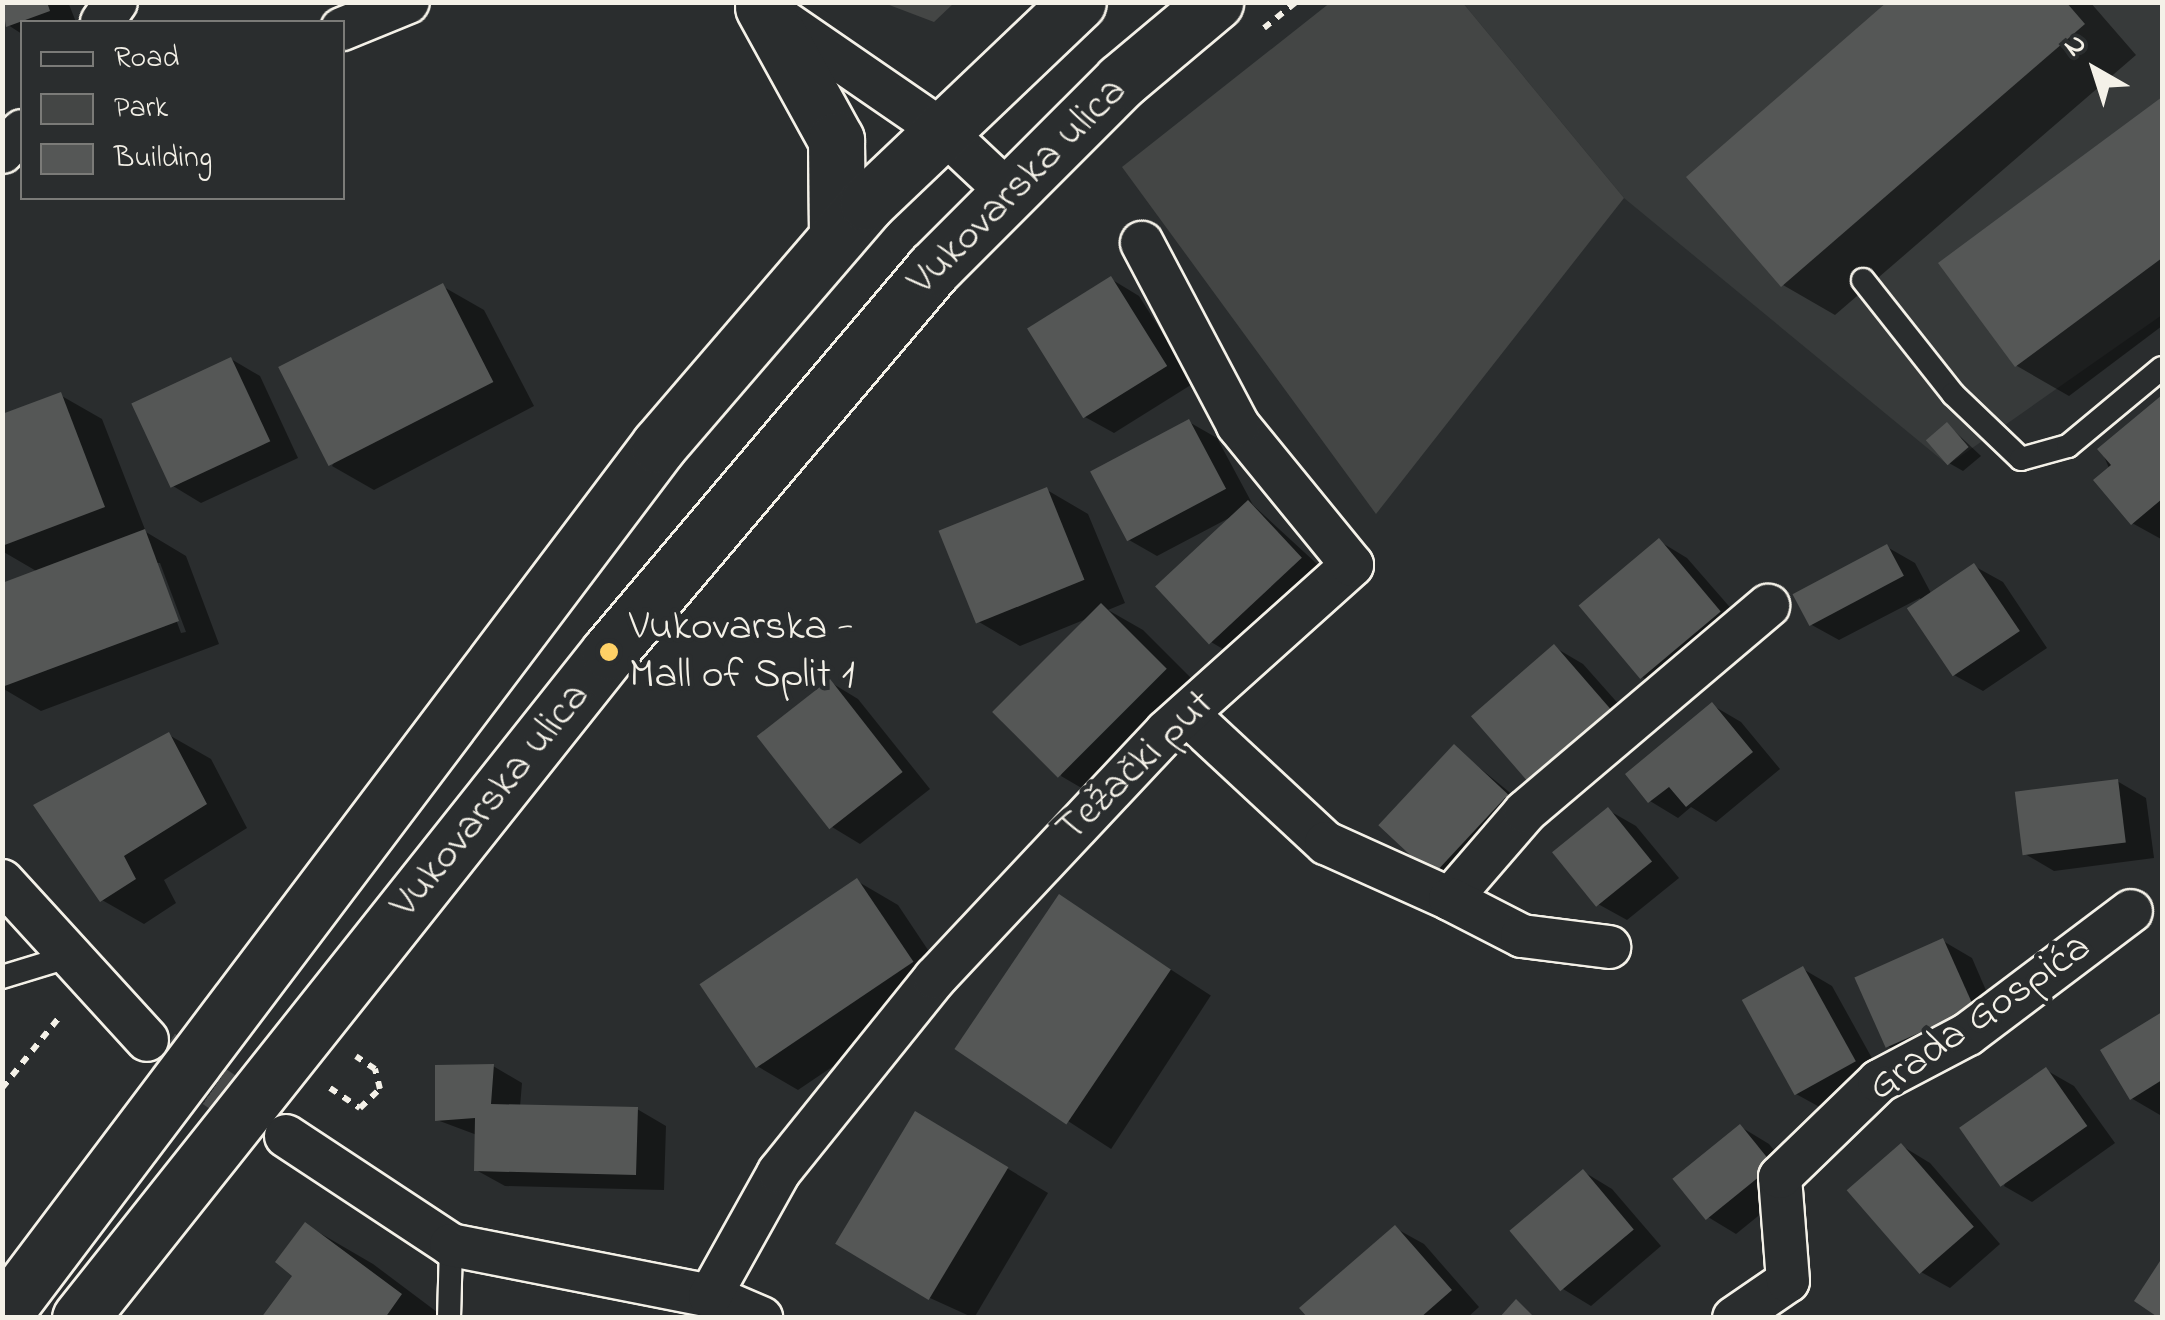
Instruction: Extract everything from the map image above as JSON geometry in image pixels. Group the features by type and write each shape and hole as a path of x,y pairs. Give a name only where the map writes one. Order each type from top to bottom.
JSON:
{"street":[{"path":"345,27 408,2"},
{"name":"Vukovarska ulica","path":"2,1316 659,445 838,237 1078,2"},
{"name":"Vukovarska ulica","path":"80,1318 609,652 934,268 1214,2"},
{"path":"759,5 942,131 1009,194"},
{"path":"759,5 836,140 838,237"},
{"path":"2,152 20,132"},
{"name":"Težački put","path":"710,1296 779,1172 849,1081 1046,855 1187,714 1352,565 1238,425 1142,243"},
{"path":"1450,899 1525,812 1768,606"},
{"path":"1187,714 1326,843 1522,936 1610,947"},
{"path":"2,881 147,1040"},
{"name":"Grada Gospića","path":"1734,1318 1788,1281 1780,1178 1880,1081 1968,1034 2131,911"},
{"path":"286,1136 451,1246 710,1296 761,1318"}],"lane":[{"path":"1863,280 1954,394 2021,459 2068,446 2162,368"},
{"path":"2,977 81,967"},
{"path":"449,1318 451,1246"}],"path":[{"path":"2,1088 81,967"},
{"path":"321,1082 360,1108 380,1089 375,1069 352,1052 345,1063"}],"shaded area":[{"path":"1463,3 2162,3 2162,315 1948,465 1624,198"}],"green space":[{"path":"1331,2 1463,3 1624,198 1376,514 1122,167"},
{"path":"884,3 954,3 934,22"}],"building":[{"path":"2,2 47,2 50,11 6,27"},
{"path":"1887,2 2066,2 2085,24 1781,287 1686,177"},
{"path":"2162,97 2162,258 2015,367 1938,263"},
{"path":"1111,276 1167,366 1083,418 1027,328"},
{"path":"443,283 493,382 329,466 278,367"},
{"path":"231,357 270,441 171,488 131,403"},
{"path":"61,392 105,507 2,546 2,414"},
{"path":"2162,395 2162,499 2131,525 2093,480 2111,465 2097,449"},
{"path":"1189,419 1226,489 1127,541 1090,472"},
{"path":"1947,422 1969,447 1948,465 1926,440"},
{"path":"1047,487 1084,580 976,624 939,531"},
{"path":"1248,500 1302,558 1209,644 1155,587"},
{"path":"145,529 179,621 2,687 2,583"},
{"path":"1659,538 1721,612 1640,679 1579,605"},
{"path":"1887,544 1904,576 1809,626 1793,594"},
{"path":"1974,563 2020,631 1953,676 1907,608"},
{"path":"1101,603 1167,669 1058,778 992,712"},
{"path":"1554,644 1618,718 1535,790 1471,716"},
{"path":"830,679 903,772 829,829 757,736"},
{"path":"1712,702 1753,752 1686,807 1669,787 1648,803 1625,774"},
{"path":"169,732 207,804 124,856 136,879 100,902 33,805"},
{"path":"1454,744 1508,794 1432,876 1378,825"},
{"path":"2118,779 2126,843 2023,855 2015,792"},
{"path":"1608,807 1652,861 1596,907 1552,852"},
{"path":"857,878 913,962 756,1068 699,984"},
{"path":"1059,894 1171,969 1066,1125 954,1049"},
{"path":"1943,938 1974,1008 1886,1048 1854,977"},
{"path":"1803,966 1856,1061 1795,1095 1742,1000"},
{"path":"2162,1012 2162,1080 2130,1100 2100,1050"},
{"path":"494,1064 491,1104 638,1107 636,1175 474,1171 475,1118 435,1121 435,1065"},
{"path":"2046,1067 2087,1126 2000,1187 1959,1128"},
{"path":"915,1111 1008,1167 929,1300 835,1244"},
{"path":"1740,1124 1773,1165 1706,1220 1672,1179"},
{"path":"1901,1143 1974,1227 1919,1274 1847,1190"},
{"path":"1583,1169 1634,1230 1560,1291 1509,1231"},
{"path":"305,1222 402,1294 385,1318 261,1318 292,1276 275,1262"},
{"path":"1395,1225 1452,1290 1420,1318 1308,1318 1299,1308"},
{"path":"2162,1258 2162,1318 2159,1318 2134,1301"},
{"path":"1516,1299 1535,1318 1499,1318"}],"tunnel":[{"path":"163,1051 269,1124"}],"place":[{"name":"Vukovarska - Mall of Split 1","path":"609,652"}]}
